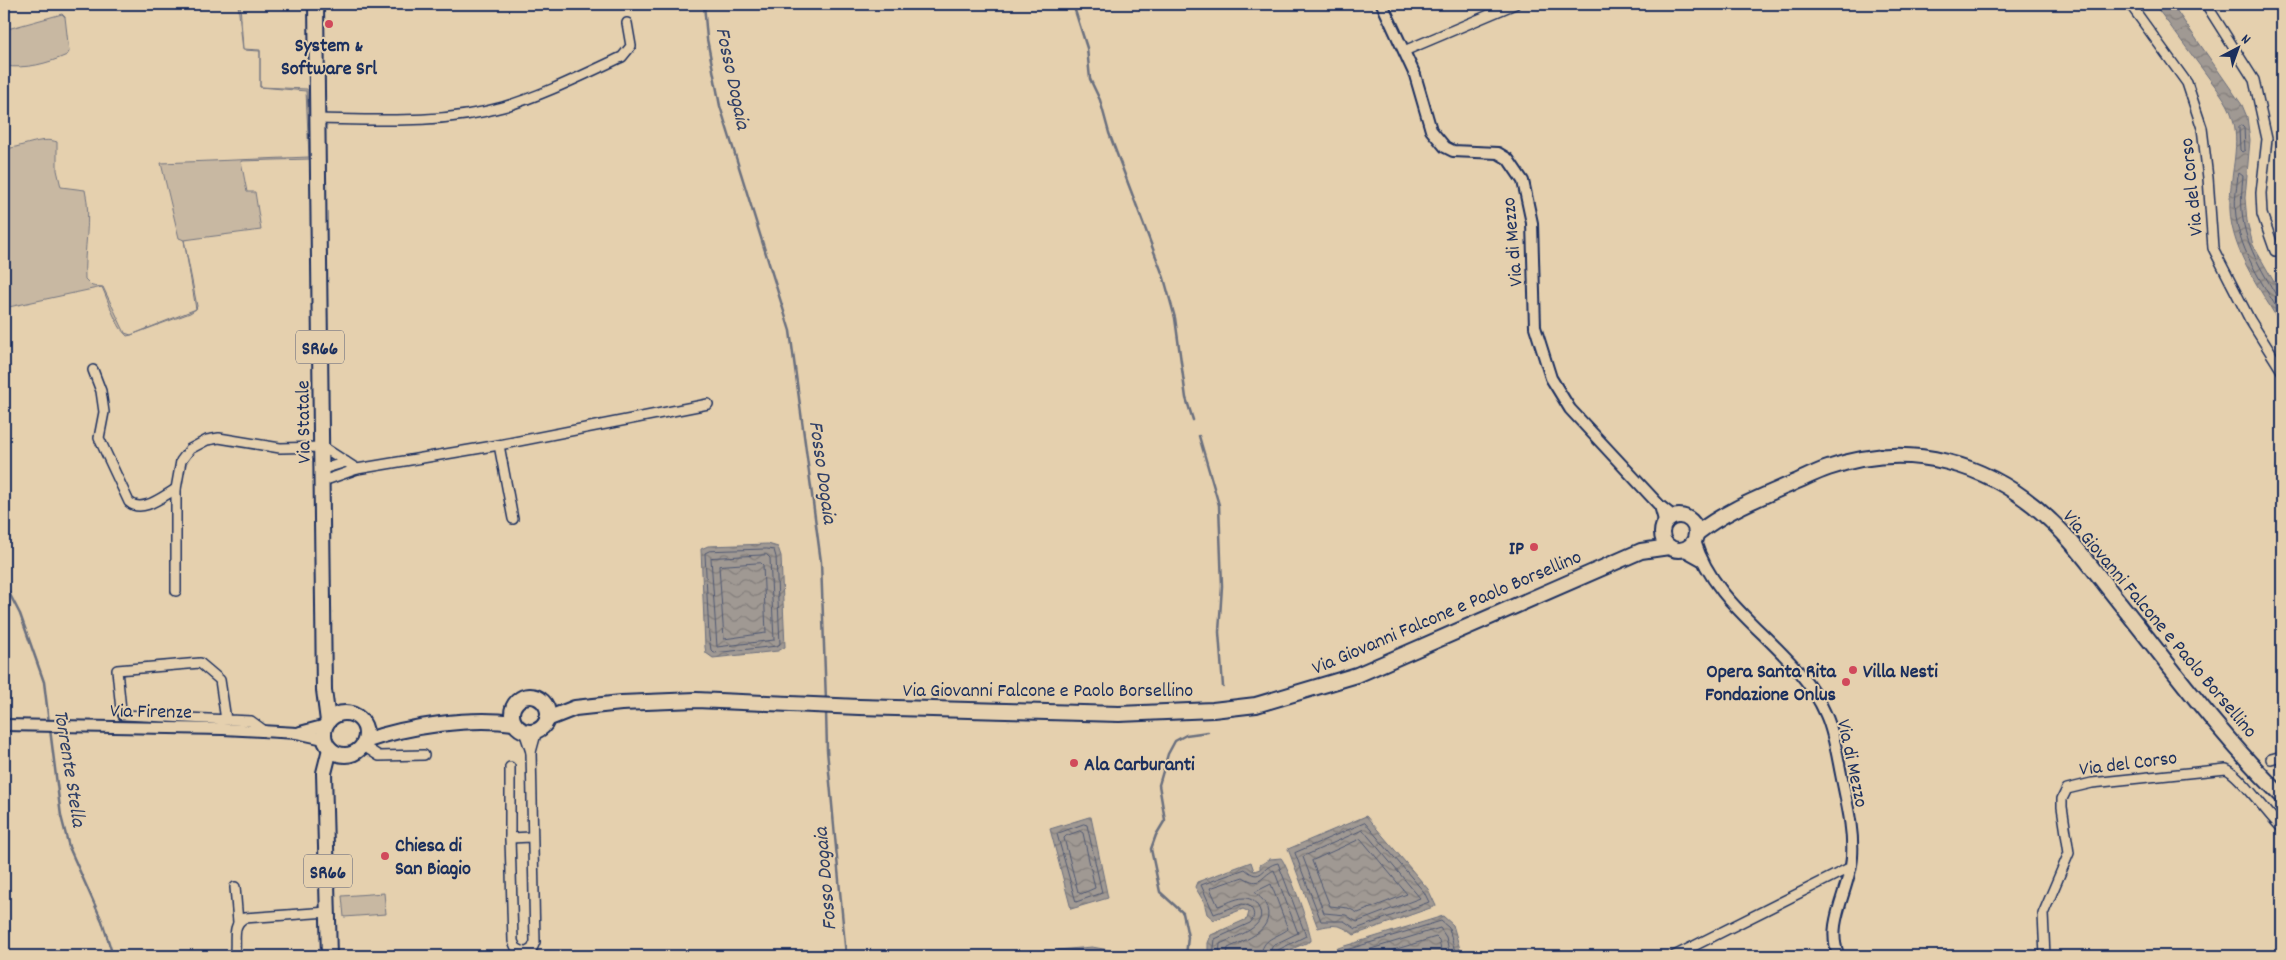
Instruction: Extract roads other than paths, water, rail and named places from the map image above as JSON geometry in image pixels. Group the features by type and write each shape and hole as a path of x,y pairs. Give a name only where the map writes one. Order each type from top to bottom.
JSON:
{"main road":[{"name":"Via Statale","path":"316,4 323,475 324,690 327,723"},
{"name":"Via Giovanni Falcone e Paolo Borsellino","path":"1695,537 1718,517 1828,468 1875,458 1918,457 1940,460 1963,465 1988,475 2010,488 2052,521 2229,738 2282,796"},
{"path":"1685,517 1689,520 1693,524 1695,537 1683,550 1669,547 1664,541 1667,525 1685,517"},
{"name":"Via Giovanni Falcone e Paolo Borsellino","path":"1689,520 1718,517"},
{"name":"Via Giovanni Falcone e Paolo Borsellino","path":"1641,551 1667,525"},
{"name":"Via Giovanni Falcone e Paolo Borsellino","path":"485,720 525,728 575,708 621,703 696,700 858,707 1119,714 1213,710 1256,705 1357,675 1641,551 1669,547"},
{"path":"324,690 334,704 345,713 356,716 364,725 363,743 354,753 331,748"},
{"name":"Via Giovanni Falcone e Paolo Borsellino","path":"363,743 391,732 485,720 514,707 520,699 528,696 537,698 544,703 575,708"},
{"path":"544,703 547,709 547,719"},
{"path":"514,707 512,713 525,728"},
{"path":"327,723 339,714 345,713"},
{"name":"SR66","path":"327,723 331,748 324,773 326,787 330,956"},
{"name":"Via Giovanni Falcone e Paolo Borsellino","path":"364,725 391,732"}],"street":[{"name":"Via di Mezzo","path":"1382,4 1415,75 1431,130 1439,140 1453,151 1498,154 1508,160 1523,181 1532,224 1535,327 1550,378 1570,409 1660,506 1667,525"},
{"path":"1404,51 1515,4"},
{"name":"Via del Corso","path":"2130,4 2187,83 2202,128 2214,248 2250,320 2282,371"},
{"path":"2206,4 2254,80 2267,138 2261,193 2262,214 2275,251"},
{"path":"318,119 370,120 451,117 501,107 532,98 622,57 631,46 627,23"},
{"path":"93,370 101,392 104,412 99,438 129,502 134,506 142,506 176,489"},
{"path":"323,475 499,445 708,404"},
{"path":"176,591 176,489 178,469 185,454 198,444 207,440 230,438 280,448 322,447 357,469"},
{"path":"499,445 513,519"},
{"path":"323,475 346,462"},
{"path":"1695,537 1700,560"},
{"path":"1683,550 1700,560"},
{"name":"Via di Mezzo","path":"1700,560 1738,612 1812,689 1826,715 1834,740 1852,840 1851,867 1834,930 1835,945 1839,956"},
{"path":"226,720 220,680 200,663 117,670 123,715 251,722 266,732"},
{"path":"297,733 327,723"},
{"name":"Via Firenze","path":"4,725 297,733"},
{"path":"510,767 513,941 516,948 525,953 532,949 535,942 531,752 525,728"},
{"path":"297,733 331,748"},
{"path":"363,743 379,756 424,755"},
{"path":"2271,759 2282,756"},
{"name":"Via del Corso","path":"2046,956 2043,914 2069,853 2062,807 2062,799 2067,789 2092,783 2226,769 2241,780 2262,807 2282,828"},
{"path":"510,838 532,837"},
{"path":"1674,956 1851,867"},
{"path":"234,956 238,922 235,887"},
{"path":"238,922 251,916 328,912"}],"water":[{"path":"2154,4 2172,4 2242,105 2247,117 2250,140 2245,198 2247,221 2253,245 2282,296 2282,327 2255,282 2239,250 2234,234 2230,217 2230,199 2236,136 2230,110 2221,94"},
{"path":"768,544 778,547 781,556 785,647 778,651 713,658 706,653 705,647 701,549 708,546"},
{"path":"1366,816 1428,889 1436,906 1354,935 1337,926 1318,928 1288,849"},
{"path":"1091,817 1108,898 1071,909 1050,829"},
{"path":"1281,858 1299,899 1311,941 1275,956 1208,956 1208,943 1211,935 1247,919 1249,912 1243,909 1214,920 1207,914 1204,902 1195,887 1197,882 1251,862 1254,871 1260,869 1260,865 1270,859"},
{"path":"1443,916 1453,925 1462,956 1333,956 1338,948"},
{"path":"1092,947 1142,956 1055,956 1058,950"}],"waterway":[{"name":"Fosso Dogaia","path":"704,4 707,39 720,106 790,331 821,562 826,701"},
{"path":"1073,4 1087,48 1090,79 1100,100 1109,133 1164,278 1175,318 1186,398 1193,420"},
{"path":"1199,436 1219,505 1222,586 1219,632 1223,687"},
{"name":"Torrente Stella","path":"4,583 20,614 44,682 49,723"},
{"name":"Fosso Dogaia","path":"826,711 827,750 846,956"},
{"name":"Torrente Stella","path":"50,729 61,816 69,847 102,921 113,956"},
{"path":"1186,956 1188,937 1183,913 1160,892 1151,849 1156,835 1165,820 1159,785 1168,754 1175,741 1186,735 1208,732"}],"place":[{"name":"System & Software Srl","path":"329,24"},
{"name":"IP","path":"1534,547"},
{"name":"Villa Nesti","path":"1853,670"},
{"name":"Opera Santa Rita Fondazione Onlus","path":"1846,682"},
{"name":"Ala Carburanti","path":"1074,763"},
{"name":"Chiesa di San Biagio","path":"385,856"}]}
